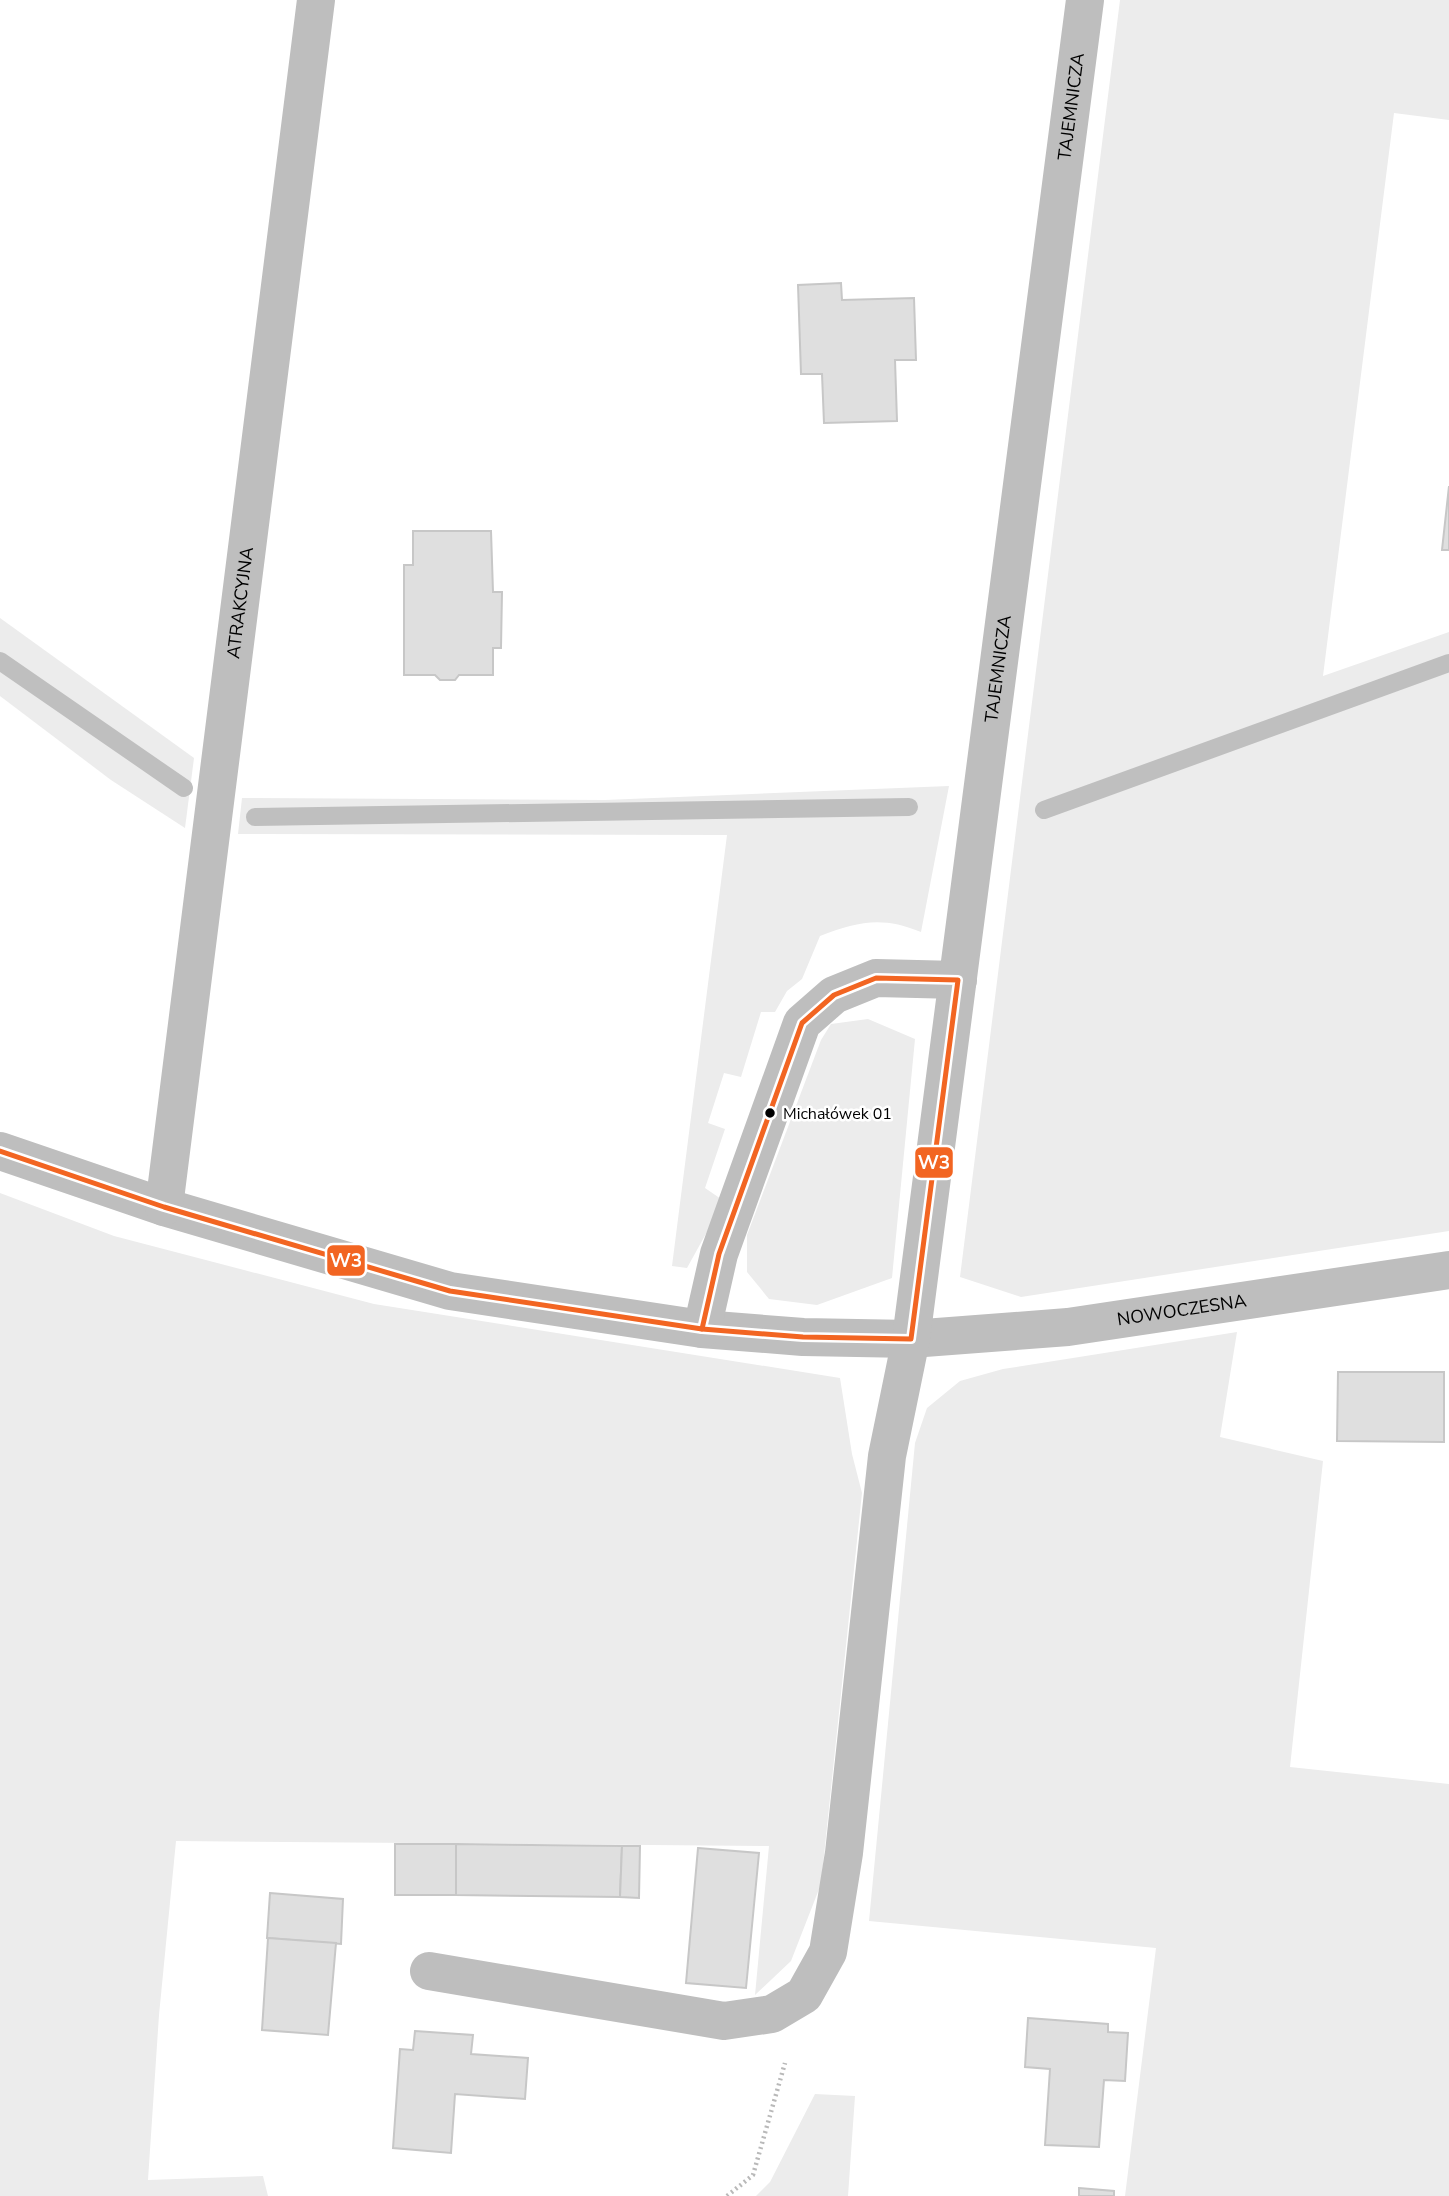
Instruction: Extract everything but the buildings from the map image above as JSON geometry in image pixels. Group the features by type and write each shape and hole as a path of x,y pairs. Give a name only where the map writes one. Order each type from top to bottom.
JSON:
{"street":[{"name":"ATRAKCYJNA","path":"164,1207 316,0"},
{"name":"TAJEMNICZA","path":"804,1995 828,1952 838,1890 887,1456 911,1339 1085,0"},
{"path":"702,1329 719,1254 802,1023 834,995 876,978 958,980"},
{"name":"NOWOCZESNA","path":"0,1151 164,1207 450,1291 702,1329 803,1337 911,1339 1068,1327 1449,1270"},
{"path":"429,1971 724,2021 772,2014 804,1995"}],"path":[{"path":"727,2196 752,2175 804,1995"}],"shaded area":[{"path":"1120,0 1449,0 1449,120 1394,113 1323,676 1449,632 1449,1231 1021,1297 960,1277"},
{"path":"0,618 194,758 185,828 111,780 0,696"},
{"path":"949,786 921,932 895,924 870,922 820,936 802,979 787,991 775,1012 761,1012 741,1077 724,1073 708,1123 725,1129 705,1188 724,1201 687,1268 672,1266 727,835 238,834 242,798 605,800"},
{"path":"868,1019 915,1039 892,1278 817,1305 769,1299 747,1272 747,1235 821,1040 831,1024"},
{"path":"0,1193 114,1236 374,1304 840,1378 852,1454 862,1493 821,1884 791,1961 755,1995 769,1846 176,1841 159,2015 148,2180 263,2176 268,2196 0,2196"},
{"path":"1237,1332 1220,1437 1323,1461 1290,1767 1449,1784 1449,2196 1125,2196 1156,1948 869,1921 915,1443 927,1408 960,1381 1003,1369"},
{"path":"815,2094 855,2096 848,2196 756,2196 770,2182"}],"waterway":[{"path":"0,661 184,788"},
{"path":"1044,810 1449,663"},
{"path":"255,817 909,807"}],"transit line":[{"name":"W3","path":"876,978 958,980 911,1339 803,1337 702,1329 719,1254 802,1023 834,995 876,978"},
{"name":"W3","path":"0,1151 164,1207 450,1291 702,1329"}],"place":[{"name":"Michałówek 01","path":"770,1113"}]}
